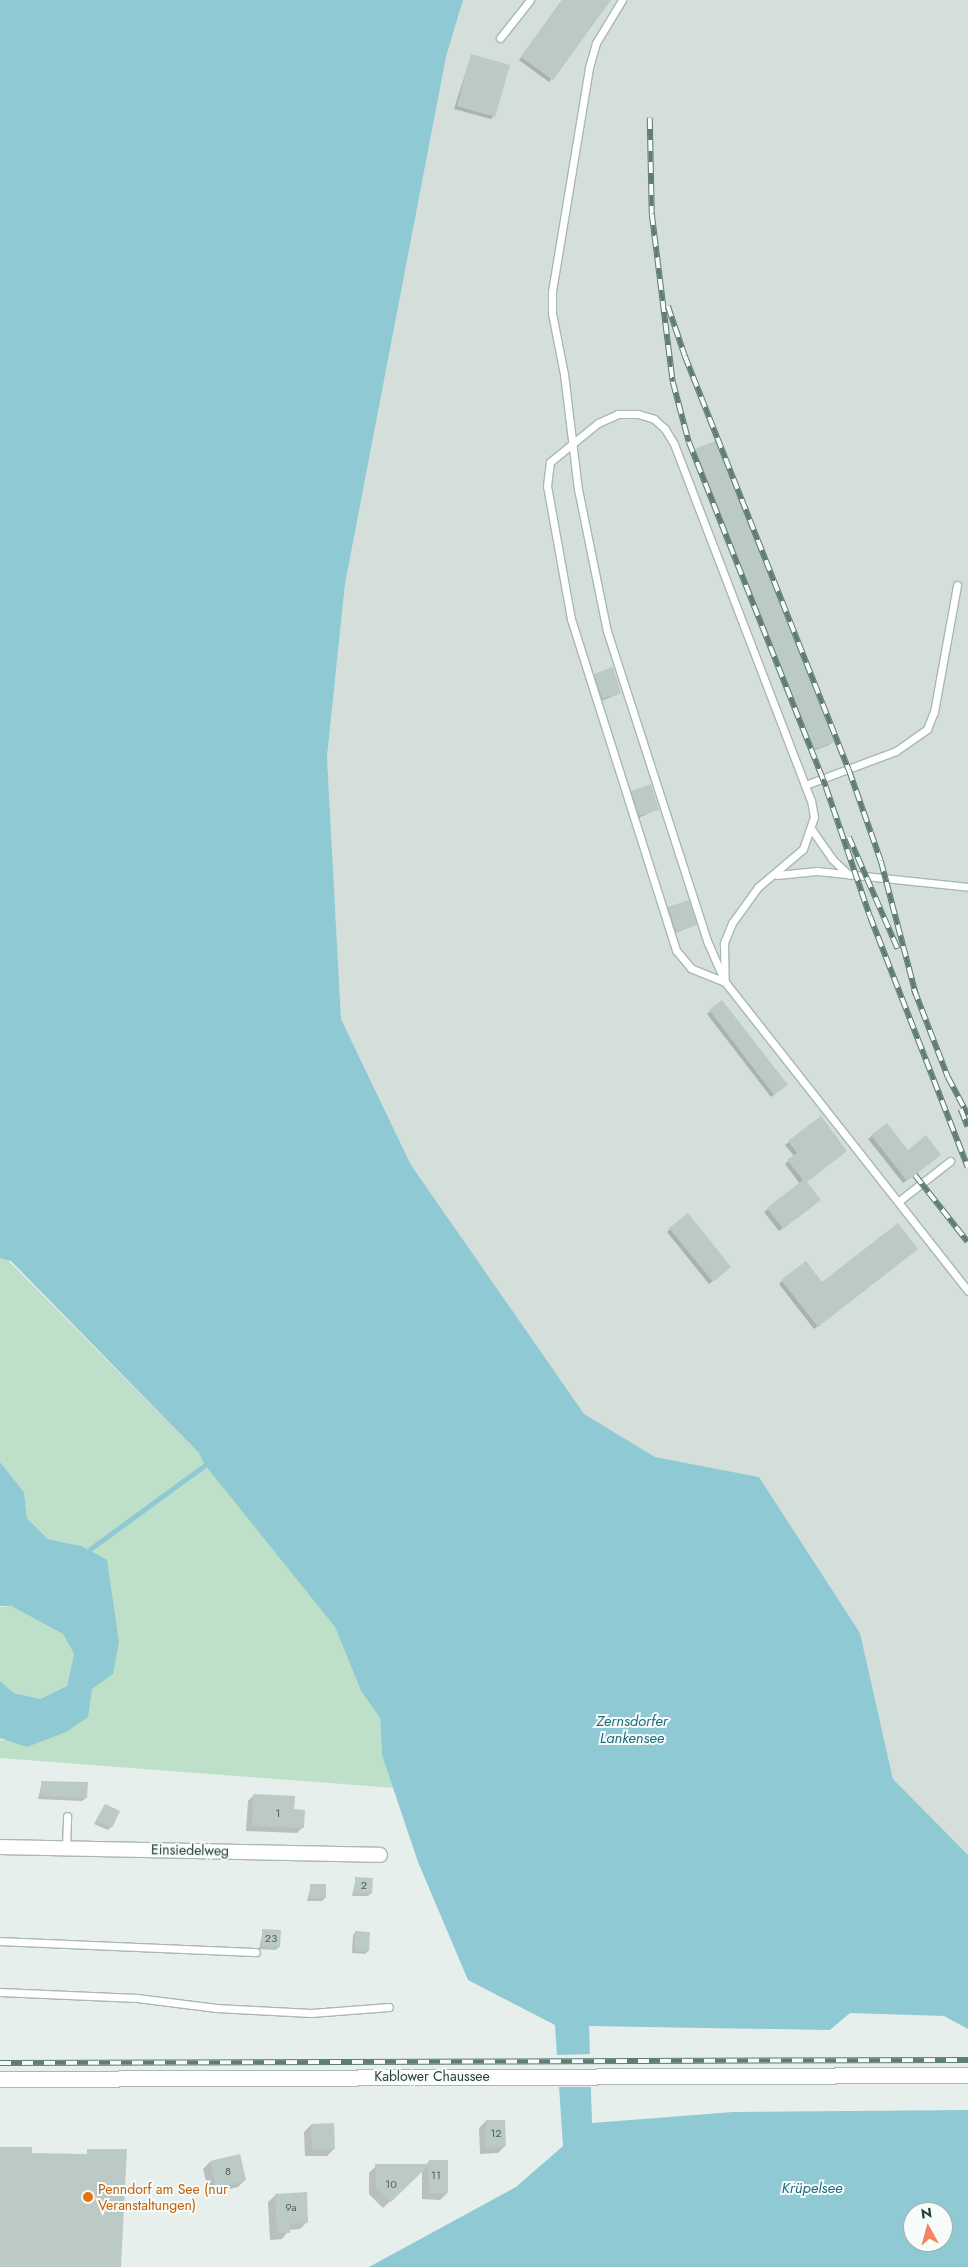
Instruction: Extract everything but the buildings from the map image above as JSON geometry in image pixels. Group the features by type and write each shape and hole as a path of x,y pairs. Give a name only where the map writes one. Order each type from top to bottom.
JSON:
{"street":[{"name":"Einsiedelweg","path":"0,1847 380,1855"},
{"name":"Kablower Chaussee","path":"0,2079 595,2075 968,2075"}],"lane":[{"path":"500,38 530,0"},
{"path":"622,0 596,43 590,68 554,272 552,313 564,374 571,444 607,631 708,943 725,982 968,1291"},
{"path":"618,414 638,414 654,419 665,429 678,453 808,784 814,818 812,830 803,849 744,904 732,923 724,943 725,982 691,968 676,950 571,619 546,486 550,462 598,423 618,414"},
{"path":"808,784 896,751 927,729 934,712 957,585"},
{"path":"812,830 832,859 850,876"},
{"path":"774,876 798,870 968,887"},
{"path":"899,1201 950,1160"},
{"path":"66,1848 67,1816"},
{"path":"0,1941 256,1952"},
{"path":"0,1992 137,1998 292,2013 389,2007"}],"shaded area":[{"path":"463,0 968,0 968,1855 893,1779 860,1633 759,1477 655,1457 584,1415 411,1165 341,1019 327,757 345,584 446,57"}],"green space":[{"path":"0,1252 199,1453 335,1627 361,1691 380,1718 382,1755 395,1788 0,1758 0,1738 2,1741 113,1674 81,1546 48,1539 27,1518 24,1492 0,1462"},
{"path":"11,1606 63,1634 74,1654 67,1686 40,1699 14,1693 0,1681 0,1607"}],"water":[{"name":"Zernsdorfer Lankensee","path":"0,0 463,0 446,57 345,584 327,757 341,1019 411,1165 584,1414 655,1457 759,1477 860,1633 893,1779 968,1855 968,2029 944,2016 850,2013 830,2030 589,2026 592,2123 733,2112 968,2110 968,2267 369,2267 516,2187 563,2146 555,2025 468,1980 418,1862 382,1755 380,1718 361,1691 335,1627 205,1465 199,1453 11,1261 0,1258"},
{"path":"0,1462 24,1492 27,1518 48,1539 81,1546 107,1560 119,1642 113,1674 92,1689 88,1717 66,1732 27,1747 0,1738 0,1681 14,1693 40,1699 67,1686 74,1654 63,1634 11,1606 0,1606"}],"pier":[{"path":"593,2054 594,2087 557,2087 555,2055"}],"waterway":[{"path":"90,1549 205,1465"}],"railway":[{"path":"650,118 652,214 673,382 689,442 826,787 870,916 968,1168"},
{"path":"668,306 685,356 849,770 881,861 916,994"},
{"path":"849,837 898,949"},
{"path":"914,989 948,1077 968,1115"},
{"path":"961,1109 968,1127"},
{"path":"915,1175 968,1242"},
{"path":"0,2063 968,2060"}],"place":[{"name":"Penndorf am See (nur Veranstaltungen)","path":"88,2197"}],"water label":[{"name":"Krüpelsee","path":"812,2189"}]}
